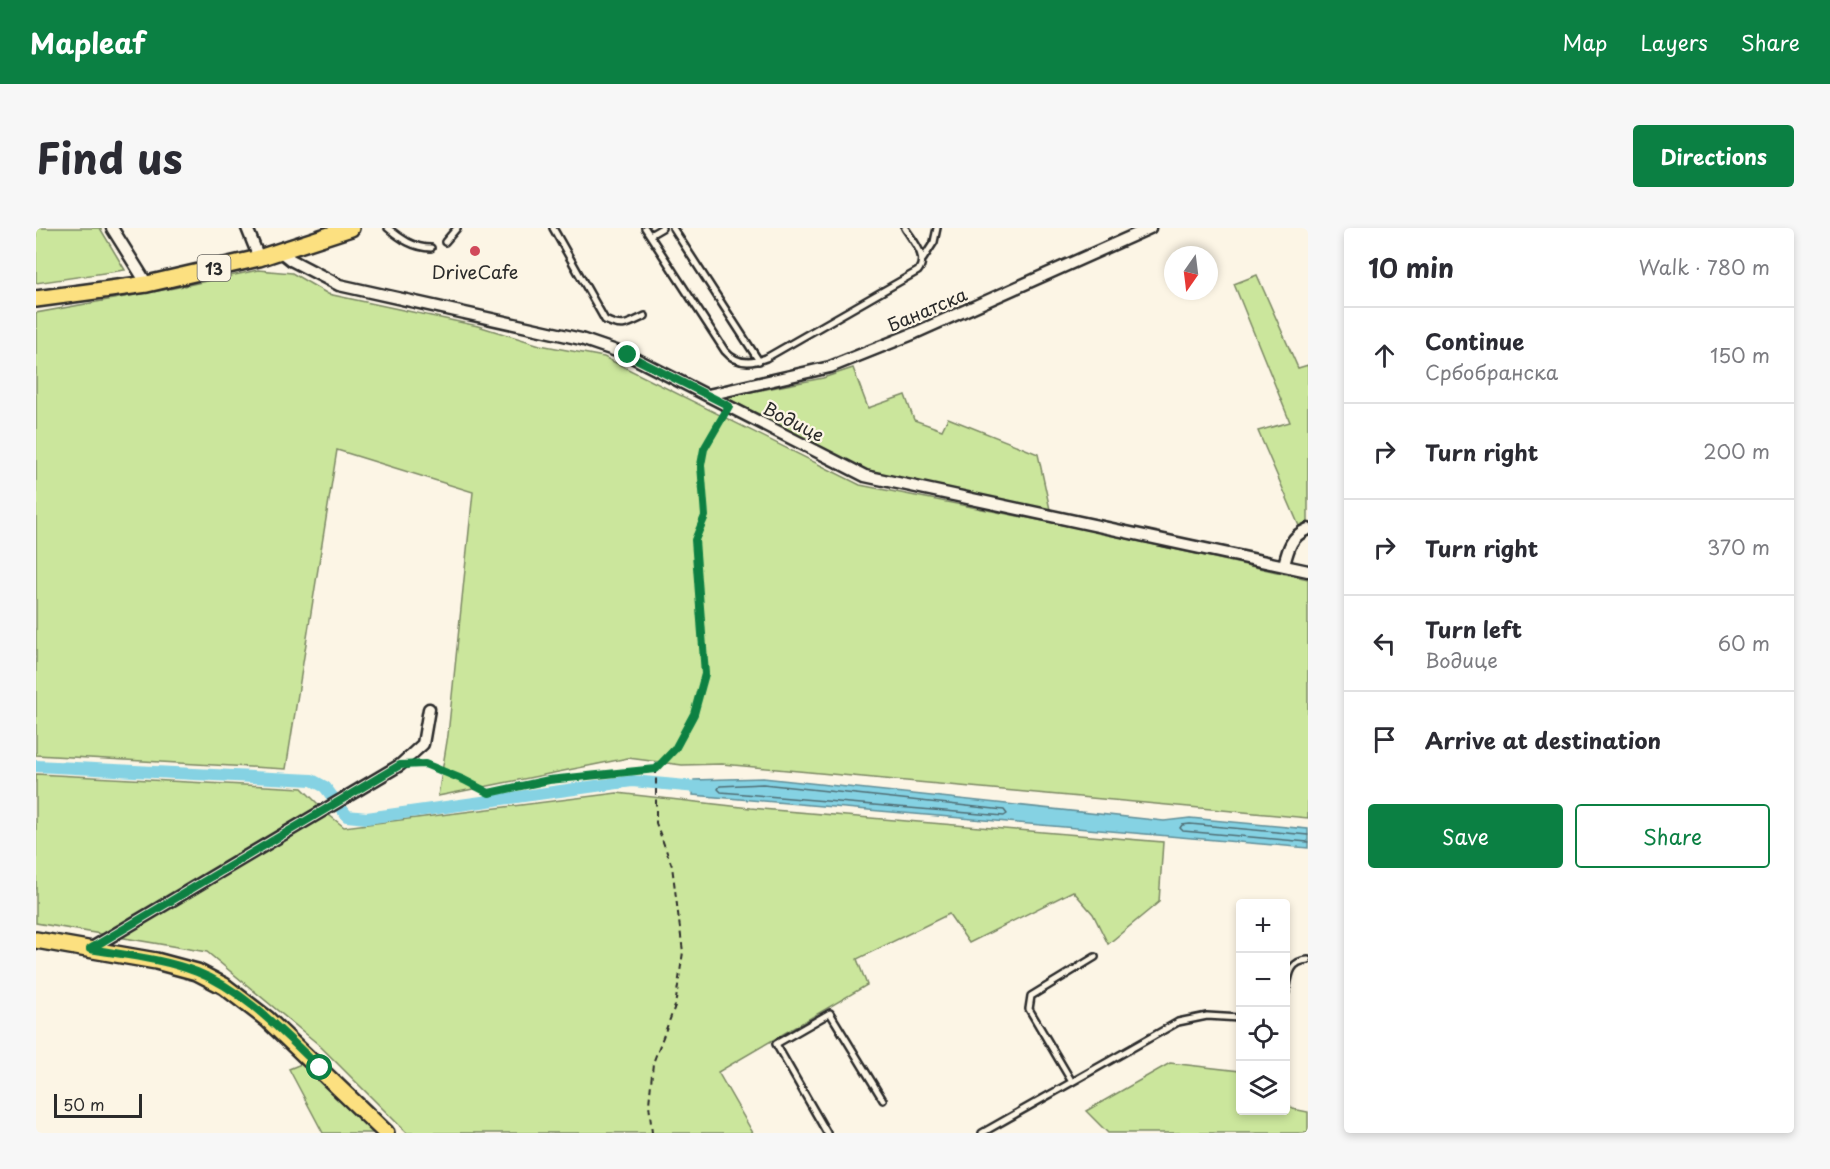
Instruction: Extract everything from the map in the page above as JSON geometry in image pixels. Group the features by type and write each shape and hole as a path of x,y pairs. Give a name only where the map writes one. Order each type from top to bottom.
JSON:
{"main road":[{"name":"13","path":"36,299 147,284 281,252 351,228"},
{"path":"36,940 156,961 197,972 224,986 267,1019 386,1133"}],"street":[{"path":"112,228 147,284"},
{"path":"247,228 259,258"},
{"name":"Банатска","path":"708,395 830,367 915,333 1150,228"},
{"name":"Водице","path":"281,252 291,261 339,285 581,339 628,355 865,476 1308,571"},
{"path":"1284,566 1291,543 1298,533 1308,529"},
{"path":"90,949 400,765 423,744 429,709"}],"lane":[{"path":"388,228 420,248 431,248"},
{"path":"445,242 457,228"},
{"path":"553,228 605,320 626,326 645,315"},
{"path":"645,228 729,356 745,362 759,361 918,271 934,242 936,228"},
{"path":"650,236 662,228"},
{"path":"673,228 759,361"},
{"path":"905,228 923,260"},
{"path":"1072,1082 1029,1009 1028,1001 1030,996 1095,957"},
{"path":"1290,969 1296,963 1308,960"},
{"path":"827,1133 776,1044 830,1012 883,1100"},
{"path":"982,1133 1178,1022 1207,1016 1236,1018"}],"path":[{"path":"400,765 425,764 489,793 549,780 656,769 675,749 694,714 705,674 695,540 705,516 701,465 704,449 729,406"},
{"path":"652,1133 648,1104 653,1062 675,1006 683,952 672,866 656,823 656,769"}],"green space":[{"path":"36,228 100,228 125,270 36,283"},
{"path":"258,270 292,273 328,294 478,326 540,345 604,357 860,485 1084,529 1308,579 1308,818 722,764 682,765 628,758 438,796 448,735 473,492 337,450 286,769 36,755 36,313"},
{"path":"1257,275 1298,368 1308,365 1308,533 1298,542 1299,526 1258,431 1290,422 1234,284"},
{"path":"853,368 868,408 905,395 914,420 942,430 948,418 1038,454 1051,514 867,472 725,397 823,378"},
{"path":"36,774 302,788 344,827 617,793 750,808 1163,842 1159,902 1108,944 1093,914 1073,891 969,943 949,914 857,959 867,985 718,1072 753,1133 407,1133 318,1044 207,952 36,923"},
{"path":"1170,1063 1236,1071 1236,1115 1290,1115 1290,1106 1308,1112 1308,1133 1108,1133 1086,1111"},
{"path":"301,1064 312,1067 376,1133 323,1133 289,1069"}],"water":[{"path":"763,778 1164,821 1190,818 1308,829 1308,848 693,795 694,780"}],"waterway":[{"path":"36,766 312,780 325,787 347,816 367,818 632,781 708,788"}],"place":[{"name":"DriveCafe","path":"475,251"}],"route":[{"path":"320,1068 267,1019 224,986 197,972 156,961 90,949 400,765 425,764 489,793 549,780 656,769 675,749 694,714 705,674 695,540 705,516 701,465 704,449 729,406 628,355"}]}
